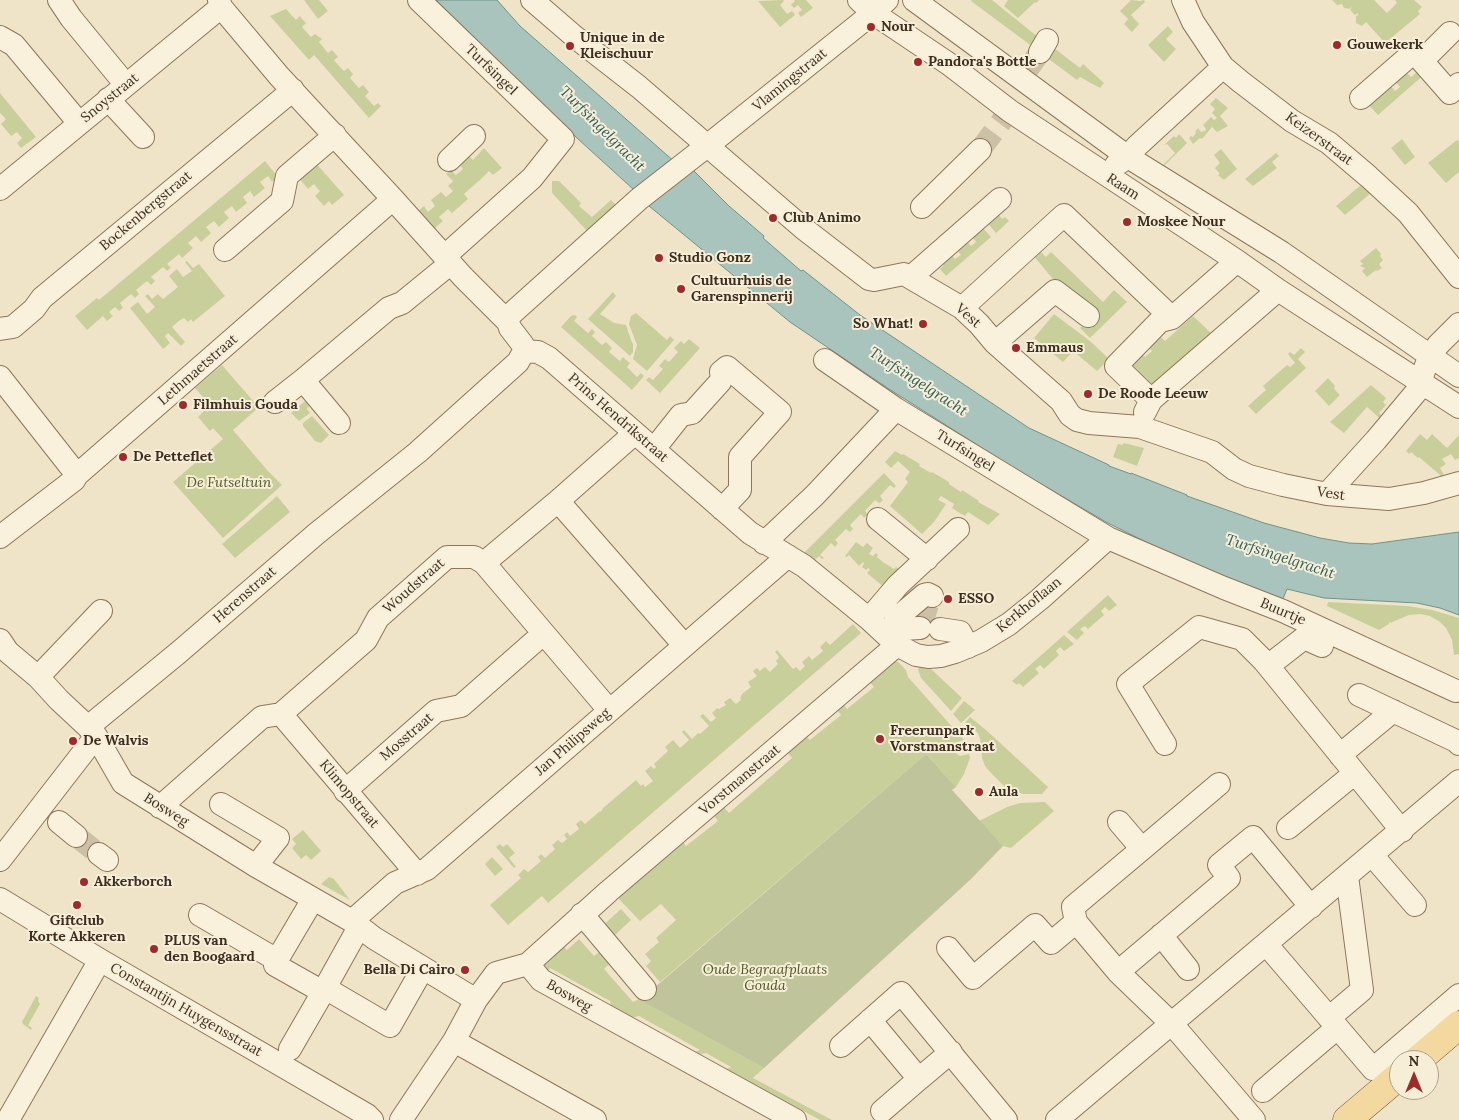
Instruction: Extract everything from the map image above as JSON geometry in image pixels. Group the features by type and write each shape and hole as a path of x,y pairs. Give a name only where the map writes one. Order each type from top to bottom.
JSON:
{"main road":[{"path":"1430,1050 1459,1025"},
{"path":"1347,1120 1389,1084"}],"street":[{"name":"Turfsingel","path":"419,0 563,139 526,184 448,259"},
{"path":"532,0 575,37 639,87 803,228 869,279 874,280 899,274 911,277 1000,199"},
{"name":"Raam","path":"914,0 1023,76 1128,157 1281,252 1429,357 1459,376"},
{"name":"Keizerstraat","path":"1184,0 1198,30 1223,66 1240,82 1292,121 1329,143 1368,177 1408,213 1459,277"},
{"path":"220,4 279,76 508,322 510,328 523,345 524,351"},
{"name":"Snoystraat","path":"0,189 220,4"},
{"name":"Vlamingstraat","path":"508,322 510,315 637,201 708,146 873,4"},
{"name":"Raam","path":"873,4 1009,112 1459,407"},
{"path":"65,9 117,92 142,137"},
{"path":"1422,61 1450,32"},
{"path":"0,37 14,45 79,123"},
{"path":"1361,98 1414,52 1455,88"},
{"path":"1103,174 1128,157 1137,146 1223,66"},
{"name":"Bockenbergstraat","path":"0,329 13,327 34,309 42,298 294,90"},
{"path":"225,250 282,201 287,176 335,135"},
{"path":"449,160 474,136"},
{"path":"922,208 980,150"},
{"name":"Lethmaetstraat","path":"0,537 74,480 77,475 393,199"},
{"path":"962,308 1064,215 1172,318"},
{"path":"275,402 389,308 402,303 448,259"},
{"path":"1152,400 1116,366 1160,321 1172,318 1237,261"},
{"name":"Vest","path":"911,277 962,308 995,343 1061,401 1070,415 1076,420 1089,423 1140,427 1212,452 1234,469 1249,476 1327,494 1389,499 1424,493 1459,483"},
{"path":"1140,427 1142,417 1152,400 1278,290"},
{"path":"995,343 1055,291 1088,316"},
{"path":"1327,494 1417,391 1429,357 1459,324"},
{"name":"Prins Hendrikstraat","path":"524,351 538,352 549,358 750,533 804,566 869,619 925,628 916,655 928,657 941,656"},
{"name":"Herenstraat","path":"0,860 92,731 178,653 316,534 418,452 518,362 524,351"},
{"name":"Turfsingel","path":"825,360 896,409 1108,538"},
{"path":"654,449 681,415 692,413 720,382 724,370 780,412 740,457 740,490 722,509"},
{"path":"0,377 77,475"},
{"path":"303,380 339,423"},
{"path":"764,543 815,496 896,409"},
{"path":"610,710 484,563 558,501 634,433"},
{"path":"558,501 684,645"},
{"path":"878,519 927,559"},
{"path":"869,619 898,585 958,530"},
{"name":"Kerkhoflaan","path":"925,628 982,641 1009,624 1040,599 1108,538"},
{"name":"Buurtje","path":"1108,538 1283,611 1456,691"},
{"name":"Jan Philipsweg","path":"290,1049 324,990 356,924 395,883 427,869 788,556"},
{"name":"Woudstraat","path":"160,807 262,718 282,714 366,640 378,618 447,557 474,557 484,563"},
{"path":"925,628 924,595 932,596"},
{"path":"38,677 101,611"},
{"path":"1165,744 1128,684 1199,627 1242,639 1268,666 1402,830"},
{"name":"Kerkhoflaan","path":"925,628 941,656"},
{"name":"Vorstmanstraat","path":"528,964 582,914 925,628"},
{"name":"Mosstraat","path":"345,791 436,711 461,706 543,634"},
{"path":"1268,666 1304,638 1322,646"},
{"name":"Bosweg","path":"2,651 38,677 92,731 123,783 256,866 356,924 374,938 476,1000"},
{"path":"1359,695 1459,744"},
{"path":"1340,755 1393,711"},
{"name":"Klimopstraat","path":"282,714 345,791 417,874"},
{"path":"1288,828 1355,773"},
{"path":"1057,1120 1459,781"},
{"path":"1219,784 1073,907 1076,922 1118,972 1172,1024 1254,1120"},
{"path":"222,804 278,838 256,866"},
{"path":"59,822 76,836"},
{"path":"1120,822 1142,849"},
{"path":"1118,972 1230,878 1219,865 1253,837 1311,907"},
{"path":"1372,855 1415,905"},
{"path":"1263,1091 1333,1023 1362,990 1347,876"},
{"name":"Constantijn Huygensstraat","path":"0,899 367,1118"},
{"path":"313,899 274,964 390,1026 423,968"},
{"path":"582,914 645,989"},
{"path":"200,915 277,960"},
{"path":"948,948 974,978 1035,925 1051,943 1076,922"},
{"path":"1162,935 1188,969"},
{"path":"1266,944 1373,1069 1459,995"},
{"path":"0,1116 8,1120 100,960"},
{"path":"401,1120 454,1041 476,1000 496,973 528,964"},
{"name":"Bosweg","path":"528,964 541,980 794,1120"},
{"path":"841,1046 902,993 1006,1120"},
{"path":"870,1020 919,1079"},
{"path":"454,1041 595,1120"},
{"path":"882,1111 951,1052"}],"green space":[{"path":"304,0 319,0 328,11 318,19"},
{"path":"783,0 780,5 787,14 792,11 795,15 780,27 758,1"},
{"path":"794,0 806,0 813,8 801,17 798,13 802,10 798,5 794,8 791,5"},
{"path":"992,0 1043,41 1037,50 971,1"},
{"path":"1008,0 1039,0 1018,18 1004,6"},
{"path":"1131,0 1144,0 1145,2 1131,15 1139,24 1132,32 1124,24 1128,19 1120,11"},
{"path":"1332,0 1374,0 1387,13 1397,3 1395,0 1414,0 1422,7 1418,11 1420,14 1385,43 1366,22 1362,26 1356,23 1358,13 1355,15 1350,10 1352,7 1349,9 1344,8 1342,4 1337,5"},
{"path":"286,9 296,20 300,16 306,23 302,27 311,37 315,34 322,39 319,42 328,53 332,50 338,57 334,60 339,66 344,71 348,68 353,74 350,78 359,88 363,85 369,92 365,96 374,106 378,103 381,106 369,118 314,55 309,60 270,16"},
{"path":"1168,26 1173,32 1166,39 1176,49 1164,62 1148,45"},
{"path":"1050,45 1080,68 1083,64 1104,83 1100,88 1080,77 1077,80 1042,54"},
{"path":"1409,65 1426,73 1378,115 1366,102 1388,83 1395,91 1400,87 1393,79 1404,70 1411,77 1416,73"},
{"path":"0,93 36,137 21,148 17,143 22,138 17,132 11,136 1,124 6,119 0,113"},
{"path":"1216,98 1228,108 1220,116 1228,126 1217,132 1212,127 1202,139 1200,138 1193,144 1189,138 1193,137 1198,128 1201,132 1205,131 1206,129 1203,125 1211,117 1214,120 1217,118 1212,113 1215,109 1210,104"},
{"path":"1179,134 1187,143 1163,167 1175,153 1167,144 1164,145"},
{"path":"1402,139 1415,157 1405,165 1391,148"},
{"path":"1457,140 1459,141 1459,172 1446,183 1428,163"},
{"path":"484,148 502,168 493,175 489,171 464,194 468,199 452,213 448,209 439,217 443,221 434,229 418,211 424,206 428,212 435,206 431,200 441,192 446,197 453,191 448,186 453,181 446,174 451,170 456,175 463,169 458,163 468,155 473,160"},
{"path":"1221,149 1237,169 1224,180 1218,175 1220,174 1215,168 1220,163 1214,155"},
{"path":"1276,153 1279,156 1272,162 1277,168 1253,186 1245,179"},
{"path":"313,160 344,195 332,205 329,201 324,206 315,196 320,191 314,184 308,189 299,178"},
{"path":"265,161 278,177 272,182 268,176 260,182 265,188 254,197 250,191 243,197 247,203 236,212 232,206 224,212 229,218 219,227 214,221 206,227 211,233 201,242 196,236 188,243 193,248 182,258 179,254 167,264 171,268 167,271 163,267 151,277 155,281 151,285 147,281 136,290 139,294 135,298 131,294 120,303 123,308 119,311 115,307 109,312 113,316 107,321 103,316 87,330 75,316 97,298 99,300"},
{"path":"552,181 559,181 581,203 579,206 592,217 611,200 618,207 589,233 552,193"},
{"path":"1361,185 1371,193 1345,215 1336,206"},
{"path":"996,211 1002,219 1005,217 1009,221 996,233 985,220"},
{"path":"980,225 991,237 946,276 940,269 944,265 940,260 949,252 955,259 961,255 954,247 964,238 971,246 976,242 970,234"},
{"path":"1376,248 1383,260 1379,264 1382,268 1367,277 1362,271 1365,268 1360,266 1363,264 1360,261"},
{"path":"1038,249 1046,257 1051,252 1103,302 1114,290 1127,302 1090,338 1080,328 1088,321 1032,254"},
{"path":"187,261 193,268 199,264 225,296 193,322 191,319 188,322 184,318 180,320 172,327 185,342 181,346 168,333 165,336 170,343 163,349 130,308 138,302 147,314 155,307 145,296 148,294 152,299 158,294 163,299 178,287 169,276 177,269 183,277 192,271 185,262"},
{"path":"613,292 616,296 600,314 614,323 626,325 633,344 633,352 630,356 588,319"},
{"path":"636,313 667,340 670,336 674,340 647,371 633,359 637,345 629,324 631,316"},
{"path":"1054,314 1090,341 1109,359 1097,371 1073,351 1063,362 1034,338"},
{"path":"575,315 577,317 574,321 588,333 592,329 595,332 592,336 602,345 606,342 612,348 609,352 620,361 623,357 630,363 627,367 637,377 641,373 644,376 632,390 561,327 571,316"},
{"path":"1193,316 1212,334 1155,387 1130,365 1138,349 1145,357 1152,351 1146,345 1156,332 1165,341"},
{"path":"689,339 700,348 660,393 646,380 649,377 653,380 663,369 659,366 665,359 669,362 678,352 674,348 681,341 684,344"},
{"path":"1301,348 1305,352 1298,359 1306,368 1256,414 1248,406 1266,390 1263,386 1287,365 1290,367 1295,363 1288,354 1290,352 1294,355"},
{"name":"De Futseltuin","path":"222,365 254,402 252,404 257,409 233,430 282,485 223,538 173,482 223,439 213,428 210,431 198,417 205,410 207,412 212,407 195,388"},
{"path":"1328,378 1340,395 1329,406 1315,391"},
{"path":"1371,385 1386,398 1383,402 1386,405 1379,413 1387,420 1384,422 1367,407 1344,433 1330,422"},
{"path":"305,401 309,406 307,409 310,413 299,421 291,413"},
{"path":"312,416 329,435 321,443 315,441 303,426 303,423"},
{"path":"1420,434 1427,440 1432,434 1447,448 1459,435 1459,458 1455,460 1451,454 1442,459 1446,464 1440,468 1447,480 1443,481 1440,475 1419,457 1406,451"},
{"path":"1124,443 1144,448 1137,466 1113,457 1118,444 1122,445"},
{"path":"895,451 920,464 919,466 949,482 949,484 961,492 962,490 978,502 1000,514 988,525 968,512 965,516 958,512 952,508 954,504 941,496 938,500 946,504 934,522 922,534 890,506 908,482 905,479 910,472 898,461 891,468 885,462"},
{"path":"884,473 896,486 894,488 890,485 880,496 883,500 881,502 879,503 875,500 865,511 868,514 864,518 861,514 850,525 853,529 850,532 846,529 835,540 838,543 835,547 831,543 820,555 824,558 822,559 819,556 813,562 803,554"},
{"path":"277,496 290,512 235,558 222,544"},
{"path":"856,542 863,547 867,543 873,548 869,554 873,556 876,553 877,557 883,562 894,569 896,567 900,570 885,588 867,573 870,570 862,567 863,562 859,566 849,555 845,556"},
{"path":"1108,595 1117,605 1109,611 1105,607 1101,611 1104,615 1088,629 1085,626 1080,629 1084,633 1077,640 1067,632"},
{"path":"1328,602 1408,606 1432,610 1459,618 1459,654 1454,655 1452,640 1446,628 1430,616 1420,614 1409,615 1389,622 1389,624 1379,630 1327,606"},
{"path":"853,624 861,633 548,903 542,896 508,925 490,905 521,878 518,875 524,869 528,872 541,861 538,857 541,854 545,858 555,849 552,845 558,840 562,843 567,839 564,835 567,832 570,836 579,829 576,824 581,820 585,824 636,780 641,786 643,784 645,787 653,781 645,771 651,766 654,769 656,767 654,764 668,751 665,747 673,740 680,748 689,740 682,732 684,730 692,739 709,726 700,716 703,714 711,722 716,718 712,713 717,708 719,709 726,705 724,702 730,698 736,704 741,700 742,694 751,687 748,682 757,676 753,671 757,668 760,671 765,667 770,672 778,664 776,661 779,657 775,652 777,650 793,669 796,667 800,671 805,666 802,662 809,656 812,660 823,651 820,647 826,641 830,645"},
{"path":"1064,635 1074,644 1064,651 1060,647 1056,651 1059,655 1044,669 1040,665 1035,669 1039,673 1023,687 1019,683 1017,685 1012,681"},
{"path":"890,659 898,662 906,670 908,677 964,740 954,743 952,747 954,752 960,756 969,754 970,758 964,774 956,787 926,754 660,982 646,966 651,961 645,954 659,942 656,938 676,920 661,904 640,921 618,898 680,838 686,846 718,821 711,812 721,804 729,813 792,758 784,749 803,733 810,740 841,715 834,706 841,701 847,709 874,687 867,679"},
{"path":"919,667 930,668 962,698 951,711 921,678 918,670"},
{"path":"964,701 975,710 961,723 953,714"},
{"path":"970,717 1048,787 1042,794 1023,794 1007,789 991,773 985,766 982,758 980,738 977,732 965,723"},
{"name":"Oude Begraafplaats Gouda","path":"926,754 956,787 952,790 1003,846 970,880 764,1068 640,1000"},
{"path":"1045,802 1054,811 1011,848 1003,846 979,821 1007,807 1020,803"},
{"path":"303,830 321,851 311,860 306,855 301,859 292,848 296,844 292,839"},
{"path":"500,844 503,847 507,844 515,853 509,858 516,867 514,868 496,847"},
{"path":"492,857 503,869 495,876 485,864"},
{"path":"329,877 334,879 350,900 321,884"},
{"path":"621,909 631,920 615,935 639,964 636,967 639,970 644,968 639,973 599,929"},
{"path":"579,939 594,956 603,949 613,960 604,969 633,1002 639,999 764,1068 753,1078 832,1120 820,1120 726,1069 731,1067 706,1053 695,1055 691,1053 700,1050 639,1016 624,1020 612,1013 610,1001 550,968 546,977 539,962 560,942 567,950"},
{"path":"36,996 39,998 40,1004 28,1025 32,1028 31,1030 22,1022"}],"water":[{"name":"Turfsingelgracht","path":"436,0 497,0 520,26 676,163 690,167 729,206 764,236 763,238 801,271 803,270 860,315 1029,428 1109,466 1187,496 1264,523 1320,538 1349,543 1372,544 1459,532 1459,615 1440,608 1417,603 1324,598 1287,589 1282,601 1170,554 1106,522 1012,467 889,389 790,322 632,192 633,189 578,139"}],"tunnel":[{"path":"1025,73 1040,52"},
{"path":"980,150 1007,114"},
{"path":"914,612 939,620"},
{"path":"76,836 99,854"}],"place":[{"name":"Nour","path":"871,27"},
{"name":"Gouwekerk","path":"1337,45"},
{"name":"Unique in de Kleischuur","path":"570,46"},
{"name":"Pandora's Bottle","path":"918,62"},
{"name":"Club Animo","path":"773,218"},
{"name":"Moskee Nour","path":"1127,222"},
{"name":"Studio Gonz","path":"659,258"},
{"name":"Cultuurhuis de Garenspinnerij","path":"681,289"},
{"name":"So What!","path":"923,324"},
{"name":"Emmaus","path":"1016,348"},
{"name":"De Roode Leeuw","path":"1088,394"},
{"name":"Filmhuis Gouda","path":"183,405"},
{"name":"De Petteflet","path":"123,457"},
{"name":"ESSO","path":"948,599"},
{"name":"Freerunpark Vorstmanstraat","path":"880,739"},
{"name":"De Walvis","path":"73,741"},
{"name":"Aula","path":"979,792"},
{"name":"Akkerborch","path":"84,882"},
{"name":"Giftclub Korte Akkeren","path":"77,905"},
{"name":"PLUS van den Boogaard","path":"154,949"},
{"name":"Bella Di Cairo","path":"465,970"}]}
